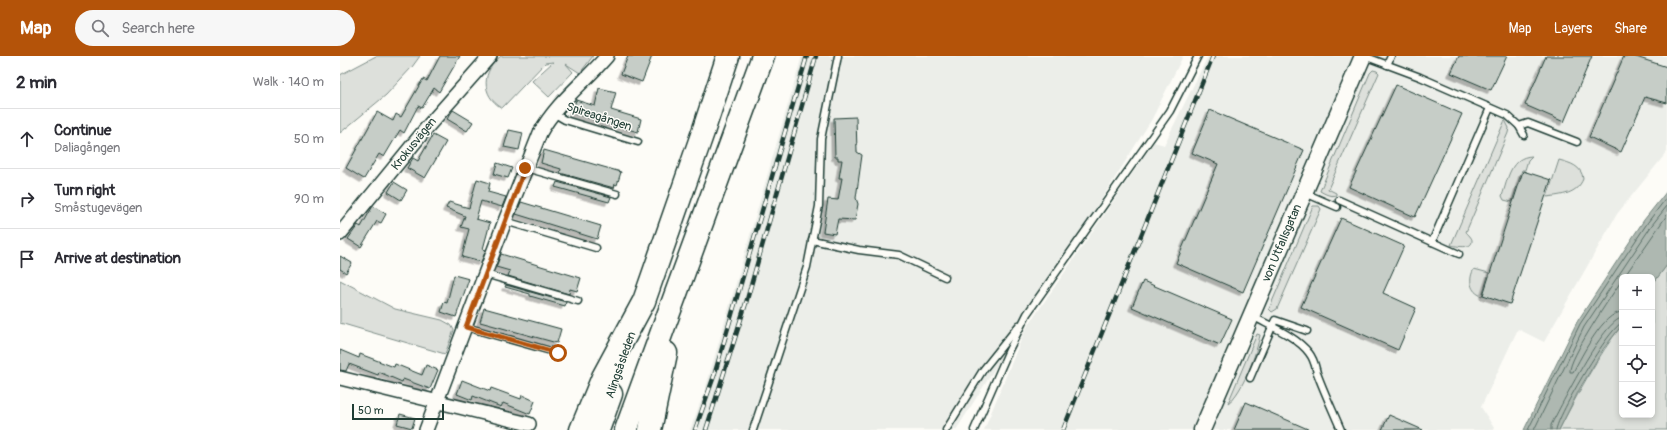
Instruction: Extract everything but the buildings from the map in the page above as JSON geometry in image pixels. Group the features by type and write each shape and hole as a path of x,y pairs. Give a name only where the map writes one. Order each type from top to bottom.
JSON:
{"highway":[{"path":"703,132 715,56"},
{"path":"581,430 603,377 644,301 728,56"},
{"path":"626,430 762,58"},
{"path":"650,430 683,274"},
{"name":"Alingsåsleden","path":"598,430 644,301"}],"street":[{"name":"Krokusvägen","path":"340,234 430,125 490,56"},
{"path":"426,430 525,168 540,133 553,113 607,56"},
{"name":"von Utfallsgatan","path":"1202,430 1363,56"},
{"path":"340,378 529,424"}],"lane":[{"path":"753,430 806,267 819,206 822,139 838,56"},
{"path":"946,430 992,357 1027,314 1166,117 1180,93 1198,56"},
{"path":"1363,56 1420,78 1507,115 1519,126 1524,135"},
{"path":"1387,65 1391,56"},
{"path":"1432,242 1490,108"},
{"name":"Spireagången","path":"553,113 565,120 638,142"},
{"path":"1519,126 1528,123 1577,142"},
{"path":"525,168 617,194"},
{"path":"1304,193 1336,207"},
{"path":"1339,200 1459,254"},
{"path":"505,221 596,248"},
{"path":"812,240 859,250 899,255 945,276"},
{"path":"486,274 578,301"},
{"path":"974,430 1009,350 1027,314"},
{"path":"1250,316 1272,326 1302,346 1314,358 1317,372 1341,430"},
{"path":"1250,378 1275,320 1307,331"},
{"path":"466,327 558,353"}],"shaded area":[{"path":"376,56 420,56 386,95 340,133 340,75"},
{"path":"501,56 593,56 580,73 566,64 573,72 549,97 532,81 553,62 545,63 502,108 495,103 490,96 486,83 490,69"},
{"path":"802,56 1183,56 1152,119 956,430 690,430 705,390"},
{"path":"1208,56 1667,56 1667,152 1617,214 1544,342 1518,329 1481,407 1494,428 1493,430 984,430 1025,330 1154,142 1164,145"},
{"path":"1373,70 1379,73 1328,189 1336,193 1336,195 1328,195 1320,191 1370,73"},
{"path":"1505,120 1509,128 1508,133 1466,232 1471,238 1472,243 1464,247 1451,245"},
{"path":"1532,156 1528,160 1525,170 1522,170 1512,202 1504,200 1502,196 1508,176 1514,165 1525,157"},
{"path":"1559,160 1578,168 1583,179 1573,191 1547,197"},
{"path":"1313,206 1319,206 1321,209 1277,309 1272,312 1269,309"},
{"path":"1667,265 1667,430 1559,430 1596,363 1619,329 1619,418 1655,418 1655,281"},
{"path":"1474,269 1489,273 1482,296 1475,292 1471,285 1471,277"},
{"path":"340,280 395,309 442,320 451,325 454,330 445,354 340,323"},
{"path":"1257,334 1260,335 1248,372 1238,391 1228,403"}],"water":[{"path":"1667,191 1667,265 1655,281 1655,274 1619,274 1619,329 1604,348 1580,388 1559,430 1524,430 1577,322 1644,220"}],"railway":[{"path":"695,430 714,376 807,56"},
{"path":"706,430 746,303 816,56"},
{"path":"1063,430 1213,56"}],"route":[{"path":"525,168 466,327 558,353"}]}
